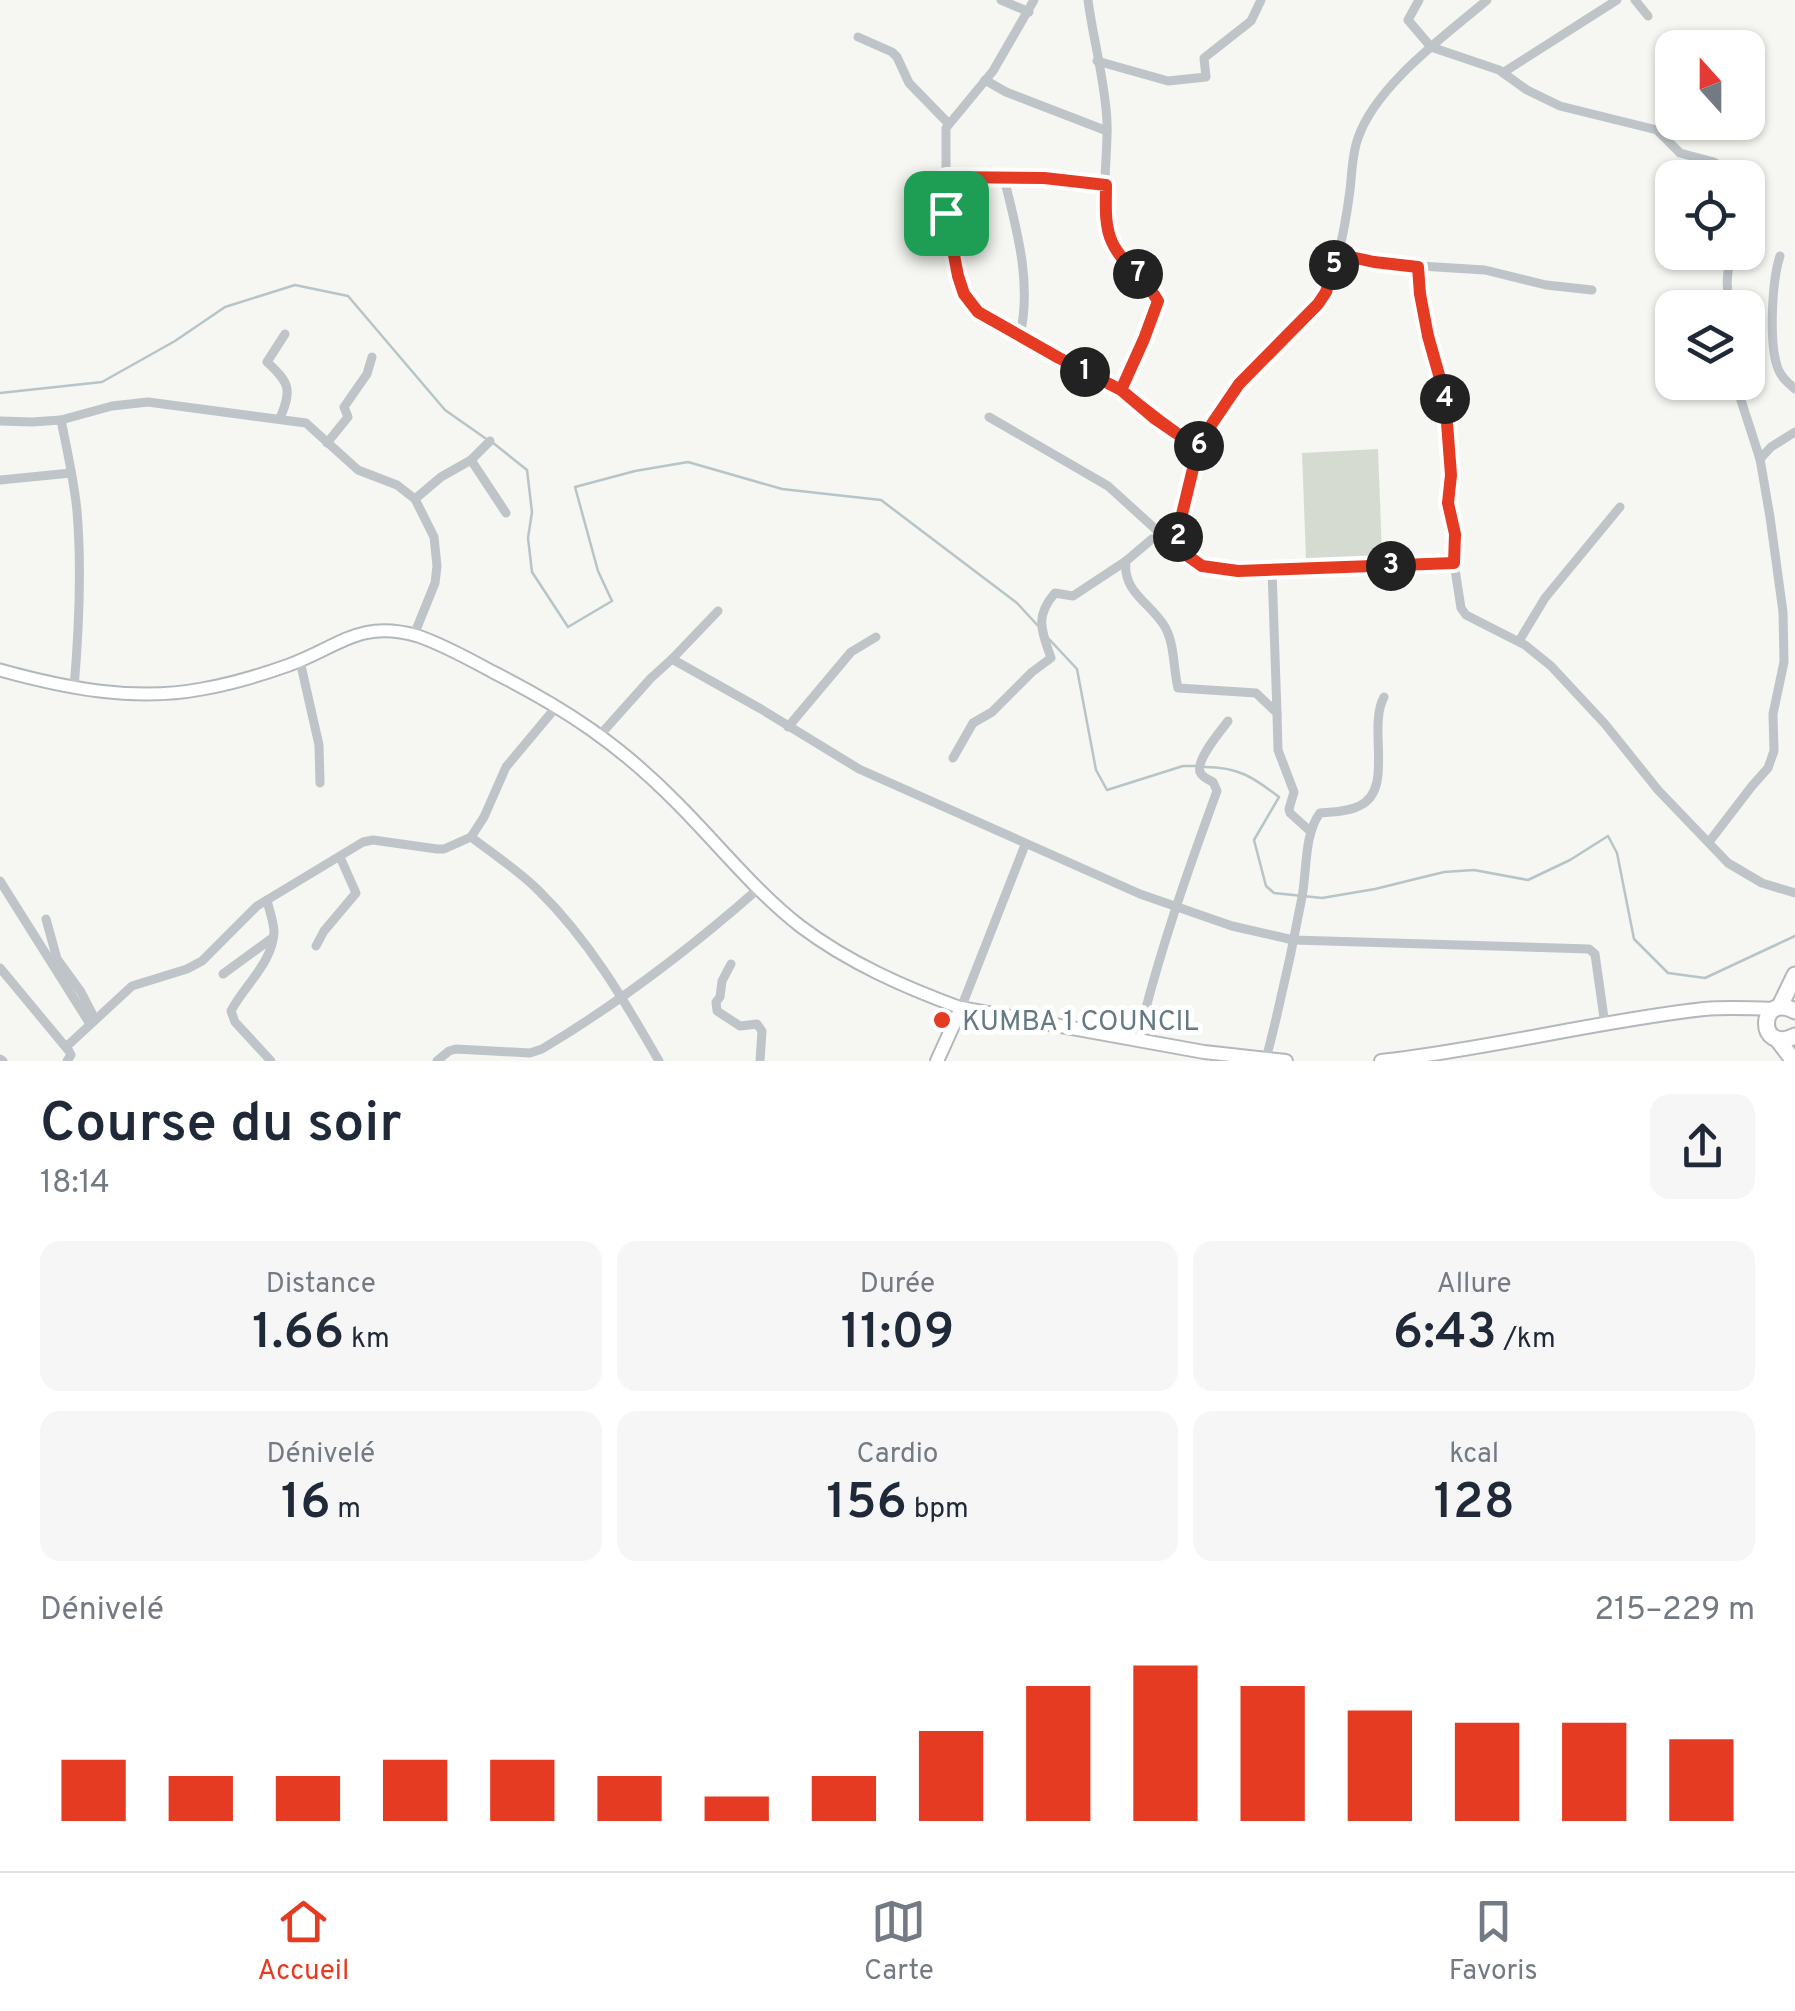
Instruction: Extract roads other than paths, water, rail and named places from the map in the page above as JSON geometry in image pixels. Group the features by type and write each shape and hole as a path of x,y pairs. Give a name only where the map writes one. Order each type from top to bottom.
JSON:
{"highway":[{"path":"1794,1061 1772,1034 1767,1018 1783,1009 1795,974"},
{"path":"1772,1034 1790,1040 1795,1036"}],"main road":[{"path":"937,1061 961,1008 1138,1040 1203,1056 1286,1061"},
{"path":"1736,1008 1772,1034"},
{"path":"1381,1061 1430,1058 1708,1009 1783,1009"}],"street":[{"path":"1001,0 1029,12"},
{"path":"1034,0 985,80 948,123 945,134 947,224 964,294 978,312 1121,390 1198,448"},
{"path":"1088,0 1107,130 1106,206 1112,243 1158,301 1121,390"},
{"path":"1097,60 1168,81 1206,77 1204,58 1251,21 1261,0"},
{"path":"1418,0 1408,20 1431,47 1504,72 1527,90 1560,106 1657,130 1680,153 1706,160"},
{"path":"1454,563 1238,571 1202,566 1185,554 1177,535 1198,448 1205,434 1239,384 1326,292 1348,205 1358,137 1366,121 1386,93 1431,47 1487,0"},
{"path":"1504,72 1617,0"},
{"path":"1635,0 1648,16"},
{"path":"858,38 898,57 910,83 948,123"},
{"path":"985,80 1006,92 1107,130"},
{"path":"946,177 1044,178 1106,185"},
{"path":"1004,178 1024,269 1025,312 1020,336"},
{"path":"1337,254 1418,267 1486,270 1546,285 1592,290"},
{"path":"1780,256 1774,281 1774,348 1784,380 1795,389"},
{"path":"1418,267 1428,336 1446,410 1451,475 1448,503 1463,612 1519,642 1551,666 1658,790 1728,862 1762,882 1795,893"},
{"path":"280,418 288,400 288,387 267,362 285,334"},
{"path":"327,443 348,417 344,407 367,374 372,357"},
{"path":"1784,380 1795,371"},
{"path":"1709,842 1768,768 1774,751 1774,714 1784,662 1770,516 1760,459 1741,400"},
{"path":"0,421 62,420 112,406 148,402 306,423 358,470 397,485 415,499 434,538 437,566 436,584 414,635"},
{"path":"989,417 1108,486 1164,536"},
{"path":"62,420 79,537 74,688"},
{"path":"1760,459 1771,447 1794,435"},
{"path":"415,499 441,477 471,460 490,441"},
{"path":"471,460 506,513"},
{"path":"0,480 72,473"},
{"path":"1519,642 1544,598 1620,507"},
{"path":"953,758 973,723 992,712 1051,658 1040,625 1044,604 1055,593 1073,596 1126,561 1145,543 1177,535"},
{"path":"1126,561 1124,569 1132,589 1166,628 1178,688 1256,693 1276,713"},
{"path":"1272,570 1278,750 1294,792 1290,813 1311,832"},
{"path":"600,735 718,611"},
{"path":"0,670 74,688 169,694 237,681 300,660 364,632 414,635 457,653 557,706 600,735 676,802 758,889 839,953 921,994 961,1008 1024,845"},
{"path":"788,727 851,652 876,636"},
{"path":"672,658 859,770 1140,894 1232,926 1293,940 1589,949 1595,954 1605,1025"},
{"path":"300,660 319,745 320,783"},
{"path":"1266,1058 1283,993 1311,832 1318,814 1350,810 1372,795 1378,775 1378,714 1384,697"},
{"path":"66,1047 132,986 202,961 257,906 362,842 444,849 471,837 506,766 557,706"},
{"path":"1138,1040 1153,977 1217,791 1213,782 1202,777 1202,760 1228,722"},
{"path":"471,837 547,899 580,936 659,1061"},
{"path":"316,946 356,893 340,857"},
{"path":"0,881 93,1022"},
{"path":"437,1061 449,1051 464,1055 535,1052 622,997 758,889"},
{"path":"266,900 274,938 266,958 231,1011 235,1022 271,1061"},
{"path":"46,920 57,959 81,992 93,1022"},
{"path":"223,974 274,938"},
{"path":"731,964 722,981 717,1011 740,1026 757,1024 762,1031 760,1061"},
{"path":"0,968 66,1047 71,1054 67,1061"}],"waterway":[{"path":"0,393 102,382 225,307 295,285 348,296 445,410 485,438"},
{"path":"492,442 527,470 532,572 568,627 612,601 598,571 575,487 688,462 782,489 881,500 1017,603 1040,628"},
{"path":"1048,638 1077,669 1096,770 1107,790 1183,766 1197,766"},
{"path":"1205,767 1245,775 1279,797 1254,840 1266,886 1274,893 1322,898 1444,872 1474,870 1528,880 1608,836 1617,853 1634,939 1668,973 1705,978 1795,936"}],"place":[{"name":"KUMBA 1 COUNCIL","path":"942,1020"}]}
